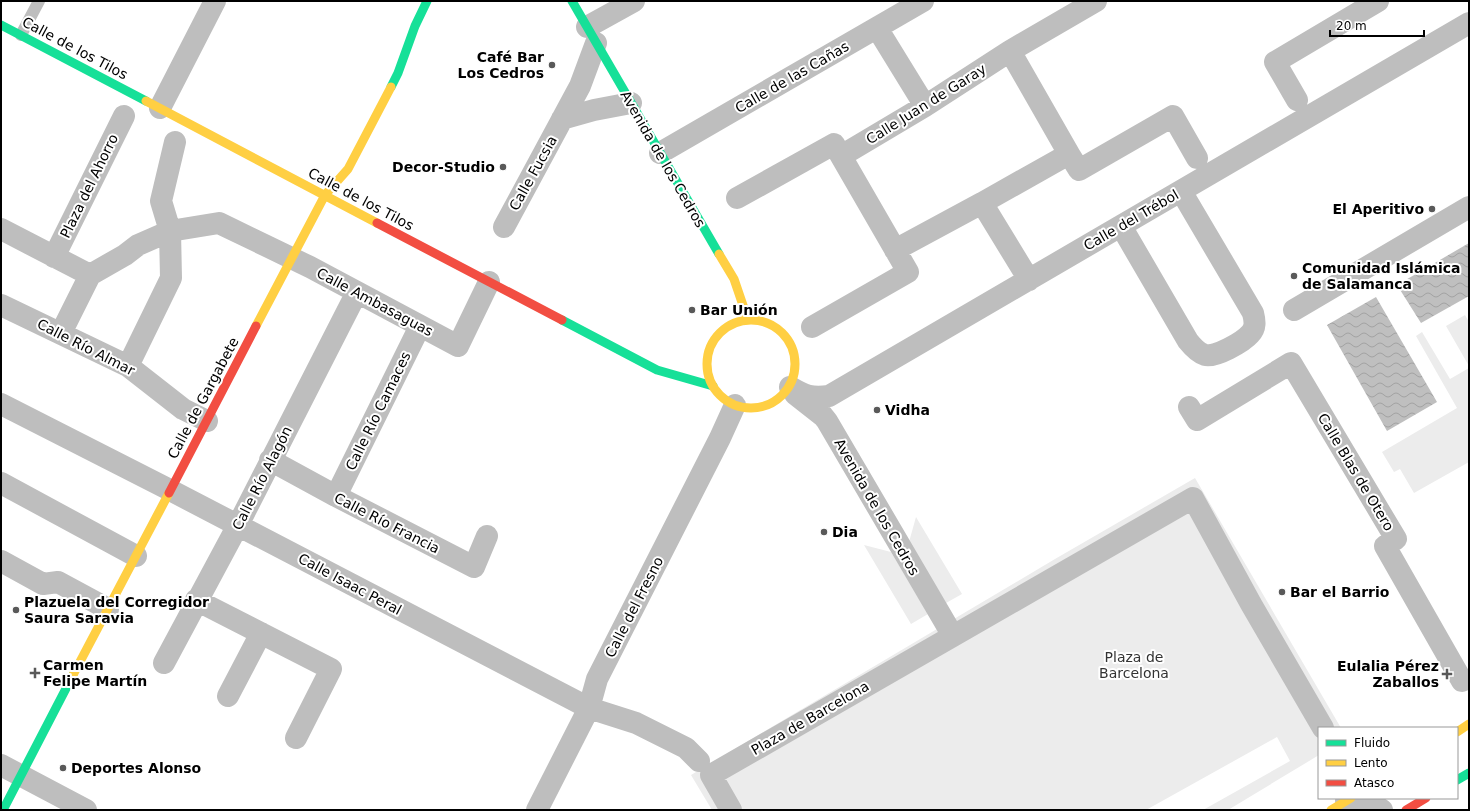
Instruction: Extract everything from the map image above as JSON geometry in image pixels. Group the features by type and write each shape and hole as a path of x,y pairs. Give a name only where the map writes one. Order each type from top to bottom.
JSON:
{"street":[{"path":"160,108 215,1"},
{"name":"Calle de Gargabete","path":"3,810 325,195 348,169 398,73 415,26 428,1"},
{"name":"Avenida de los Cedros","path":"572,1 734,279 748,320"},
{"path":"592,35 634,1"},
{"name":"Calle de las Cañas","path":"660,153 923,1"},
{"name":"Calle Juan de Garay","path":"847,152 924,106 1010,51 1096,1"},
{"path":"1297,100 1275,62 1378,1"},
{"name":"Calle del Trébol","path":"789,388 803,395 816,398 829,396 1469,23"},
{"name":"Calle de los Tilos","path":"1,25 657,370 713,386"},
{"path":"877,28 924,106"},
{"name":"Calle Fucsia","path":"504,227 580,86 592,35"},
{"path":"1010,51 1079,170 1173,116 1197,158"},
{"name":"Calle Fucsia","path":"562,119 594,110 631,103"},
{"name":"Plaza del Ahorro","path":"54,257 124,116"},
{"path":"128,366 171,278 170,231 161,201 175,142"},
{"path":"738,198 834,144 847,152 869,205 908,272 812,327"},
{"path":"895,250 1069,154"},
{"path":"1121,226 1188,341 1195,349 1205,355 1216,354 1240,342 1250,334 1255,324 1253,313 1181,191"},
{"path":"982,203 1028,280"},
{"path":"1294,310 1469,207"},
{"path":"61,333 90,275 125,255 138,245 170,231 219,223 292,259"},
{"path":"1,229 90,275"},
{"name":"Calle Ambasaguas","path":"292,259 310,267 458,346 490,282"},
{"name":"Calle Río Alagón","path":"164,663 196,600 238,525 357,292"},
{"name":"Calle Río Almar","path":"1,305 128,366 183,409 207,421"},
{"path":"748,320 764,321 778,328 788,339 794,352 796,367 789,388 783,396 764,407 746,408 735,405 722,398 713,386 707,372 707,358 712,343 721,332 734,323 748,320"},
{"name":"Calle Río Camaces","path":"336,496 420,326"},
{"name":"Calle Blas de Otero","path":"1189,407 1197,420 1291,363 1396,539 1385,546 1462,681"},
{"name":"Avenida de los Cedros","path":"789,388 823,416 953,636"},
{"name":"Calle Isaac Peral","path":"1,404 238,525 589,708 636,723 686,748 699,761"},
{"name":"Calle del Fresno","path":"538,810 589,708 597,679 720,438 735,405"},
{"name":"Calle Río Francia","path":"270,460 336,496 474,567 487,536"},
{"path":"1,483 136,556"},
{"name":"Plaza de Barcelona","path":"731,810 711,775 1193,498 1251,604 1322,727"},
{"path":"1,561 43,584 58,582 108,609"},
{"path":"196,600 331,669 296,738"},
{"path":"228,696 261,633"},
{"path":"1458,731 1469,724"},
{"path":"1,765 86,810"},
{"path":"1458,779 1469,773"},
{"path":"1406,810 1424,799"},
{"path":"1343,803 1372,803 1382,810"}],"lane":[{"path":"21,35 39,1"}],"green space":[{"path":"1465,315 1469,322 1469,366 1446,326"},
{"path":"1422,332 1450,379 1469,368 1469,462 1414,493 1400,469 1394,472 1382,452 1457,408 1416,336"},
{"name":"Plaza de Barcelona","path":"1195,478 1340,727 1318,727 1318,756 1228,810 1203,810 1290,761 1277,737 1146,810 712,810 691,775 1055,559"},
{"path":"916,517 962,594 946,603 909,542"},
{"path":"864,545 891,552 928,614 911,624"}],"water":[{"path":"1469,243 1469,296 1421,323 1397,285"},
{"path":"1376,297 1437,402 1387,431 1327,325"}],"traffic: fast":[{"path":"391,87 398,73 415,26 427,1"},
{"path":"572,1 719,254"},
{"path":"1,25 146,101"},
{"path":"562,320 657,370 713,386"},
{"path":"3,810 73,675"},
{"path":"1458,779 1469,773"}],"traffic: slow":[{"path":"256,326 325,195 348,169 391,87"},
{"path":"146,101 377,223"},
{"path":"719,254 734,279 748,320"},
{"path":"751,320 768,323 776,327 788,339 792,347 795,364 792,381 788,389 776,401 768,405 751,408 734,405 726,401 714,389 710,381 707,364 710,347 714,339 726,327 734,323 751,320"},
{"path":"73,675 169,493"},
{"path":"1458,731 1469,724"},
{"path":"1331,810 1349,799"}],"traffic: jam":[{"path":"377,223 562,320"},
{"path":"169,493 256,326"},
{"path":"1406,810 1424,799"}],"place":[{"name":"Café Bar Los Cedros","path":"552,65"},
{"name":"Decor-Studio","path":"503,167"},
{"name":"El Aperitivo","path":"1432,209"},
{"name":"Comunidad Islámica de Salamanca","path":"1294,276"},
{"name":"Bar Unión","path":"692,310"},
{"name":"Vidha","path":"877,410"},
{"name":"Dia","path":"824,532"},
{"name":"Bar el Barrio","path":"1282,592"},
{"name":"Plazuela del Corregidor Saura Saravia","path":"16,610"},
{"name":"Carmen Felipe Martín","path":"35,673"},
{"name":"Eulalia Pérez Zaballos","path":"1447,674"},
{"name":"Deportes Alonso","path":"63,768"}]}
